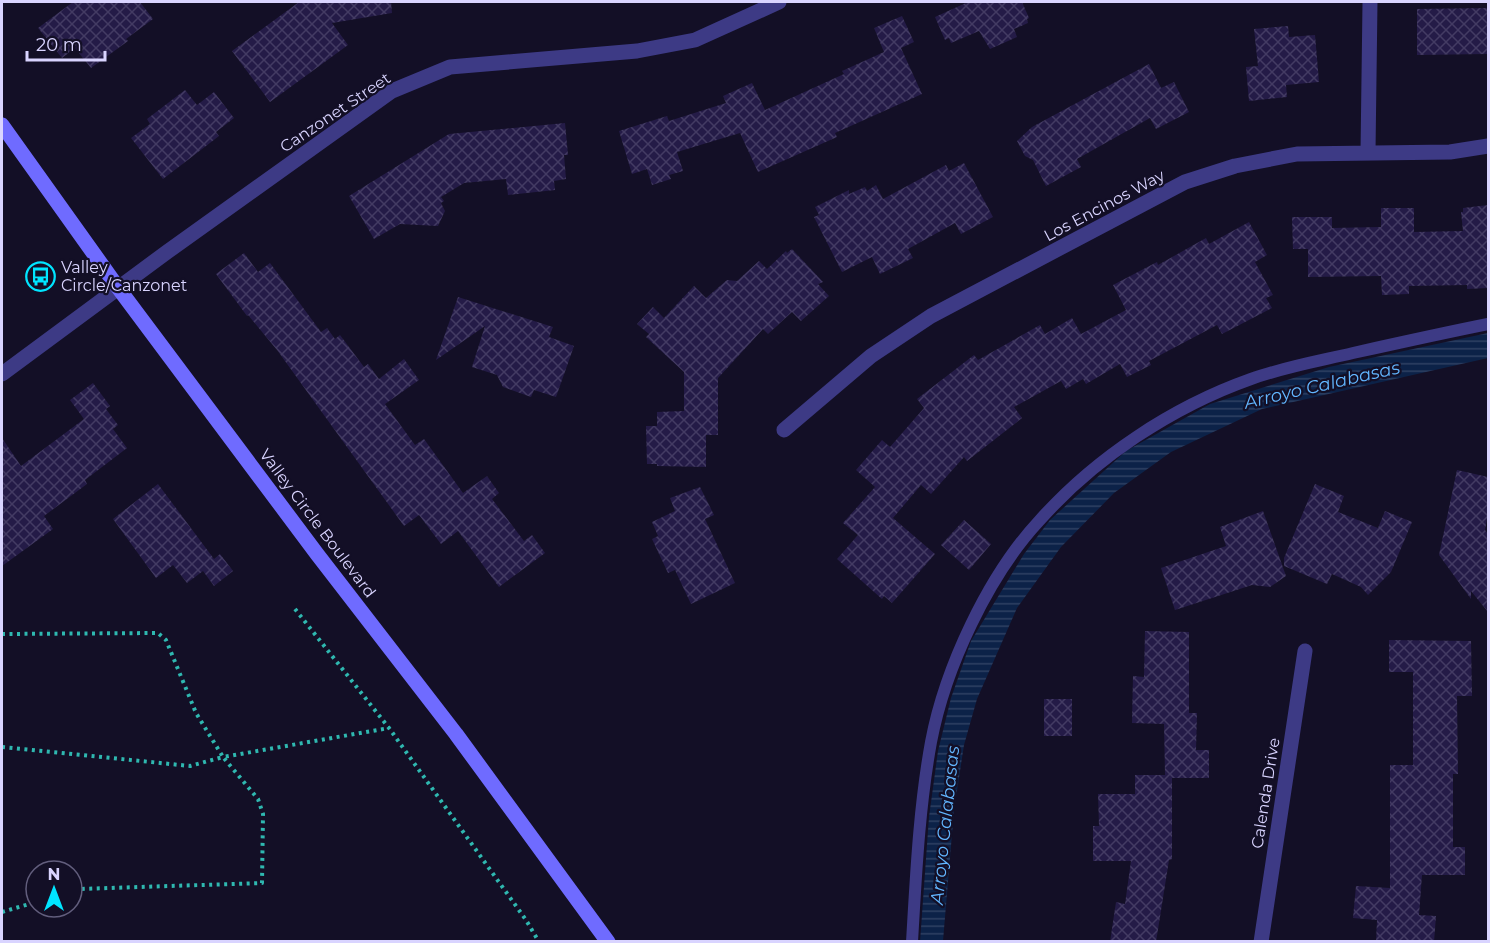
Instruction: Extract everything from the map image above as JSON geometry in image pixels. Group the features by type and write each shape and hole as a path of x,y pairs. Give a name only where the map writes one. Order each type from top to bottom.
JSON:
{"main road":[{"name":"Valley Circle Boulevard","path":"2,125 119,289 317,554 456,734 608,942"}],"street":[{"name":"Canzonet Street","path":"2,374 392,91 450,67 637,51 695,40 779,2"},
{"path":"1368,152 1370,2"},
{"name":"Los Encinos Way","path":"784,430 871,356 931,316 1185,182 1235,166 1297,154 1450,152 1488,146"},
{"name":"Calenda Drive","path":"1261,942 1305,651"}],"lane":[{"path":"912,942 920,822 931,741 943,698 960,650 984,600 1006,564 1038,521 1112,454 1161,422 1205,398 1251,379 1290,367 1488,324"}],"path":[{"path":"295,609 389,728 526,920 539,942"},
{"path":"2,634 158,633 166,640 196,713 223,758 258,800 263,814 262,884 84,889"},
{"path":"2,747 190,766 389,728"},
{"path":"2,912 24,906"}],"water":[{"name":"Arroyo Calabasas","path":"1488,333 1488,358 1262,409 1171,452 1114,493 1061,547 1017,608 977,699 964,745 954,810 943,941 920,942 929,817 938,751 951,698 971,641 1024,554 1050,520 1126,451 1210,404 1329,367"}],"building":[{"path":"73,2 140,2 153,19 91,68 75,48 62,58 38,28"},
{"path":"299,2 391,2 392,13 332,23 348,45 270,102 232,51"},
{"path":"968,2 1022,2 1029,18 1028,23 1014,29 1017,37 990,49 979,31 951,43 949,38 945,40 935,17"},
{"path":"1488,8 1488,54 1417,55 1417,9"},
{"path":"902,16 914,42 901,48 922,94 835,133 837,137 758,172 740,133 677,152 683,171 669,175 671,179 652,185 647,169 632,174 619,131 667,116 669,121 726,103 723,96 752,83 765,110 844,74 842,71 884,52 874,28"},
{"path":"1288,26 1289,37 1315,35 1319,82 1286,85 1287,97 1249,101 1246,67 1258,66 1254,29"},
{"path":"1149,64 1161,88 1174,82 1189,112 1156,129 1150,118 1077,159 1081,167 1046,186 1033,160 1025,156 1017,141 1032,127"},
{"path":"185,90 197,105 214,92 234,118 216,132 219,136 163,179 131,138 150,124 147,119"},
{"path":"565,123 568,155 564,155 566,179 554,181 555,190 508,195 506,179 464,183 441,197 445,211 438,226 400,224 374,239 349,196 449,134"},
{"path":"964,163 993,217 961,234 955,223 908,249 913,258 880,274 872,257 842,272 814,217 819,215 815,207 849,190 849,194 865,187 867,191 876,185 883,199 946,165 949,171"},
{"path":"1488,205 1488,288 1467,289 1467,285 1409,286 1409,294 1382,295 1381,276 1308,277 1308,249 1293,249 1292,217 1332,217 1332,228 1381,227 1381,208 1414,208 1414,232 1463,231 1461,212 1463,208"},
{"path":"1249,222 1267,255 1255,262 1273,295 1266,298 1272,308 1222,334 1217,325 1149,361 1151,365 1127,377 1120,364 1086,384 1083,379 1066,389 1061,381 1014,407 1022,418 967,461 964,457 931,494 921,485 893,518 935,554 892,603 884,596 882,599 837,559 858,535 843,523 875,487 856,470 882,440 890,447 924,408 917,399 974,355 978,360 1040,325 1045,334 1072,318 1081,334 1126,310 1113,285 1157,262 1158,265 1206,238 1209,244"},
{"path":"792,249 823,282 818,284 829,296 801,321 792,312 768,334 763,329 718,378 718,435 706,435 706,467 647,464 646,426 657,426 657,412 684,411 684,372 646,337 649,334 637,324 653,307 664,318 694,286 706,298 727,280 737,281 759,261 767,269 786,251 787,253"},
{"path":"244,253 258,272 270,263 321,332 327,328 335,339 340,335 364,367 368,364 379,379 404,359 419,380 385,404 415,445 424,439 463,493 487,476 499,493 492,499 524,541 532,535 545,553 499,587 458,531 441,544 419,515 404,526 277,350 247,316 216,274"},
{"path":"458,297 553,327 549,337 574,346 556,397 534,390 531,397 503,387 497,375 472,367 485,326 436,360"},
{"path":"93,383 110,406 106,409 118,425 113,429 127,448 85,480 87,484 44,516 53,529 2,566 2,438 21,466 84,419 70,400"},
{"path":"1457,470 1488,477 1488,513 1485,530 1488,534 1488,612 1471,591 1471,599 1439,555"},
{"path":"158,484 214,559 220,554 233,571 214,586 203,571 187,583 173,565 156,578 113,519"},
{"path":"1315,484 1344,496 1338,512 1378,528 1385,511 1412,522 1391,572 1368,595 1361,587 1332,574 1327,584 1284,566 1284,558"},
{"path":"700,487 714,515 705,519 735,583 691,604 675,570 668,573 652,539 658,536 652,522 675,511 670,498"},
{"path":"1263,511 1286,576 1270,587 1252,585 1175,610 1161,568 1226,546 1220,527"},
{"path":"964,520 991,544 969,570 941,545"},
{"path":"1145,631 1189,632 1189,713 1197,713 1196,750 1209,750 1209,778 1172,778 1172,859 1169,860 1156,942 1110,942 1116,902 1125,904 1131,861 1093,861 1093,826 1099,826 1098,794 1135,794 1135,775 1165,775 1164,724 1132,723 1133,676 1144,677"},
{"path":"1389,640 1471,641 1472,696 1457,696 1458,774 1453,774 1453,847 1465,847 1465,875 1422,875 1419,915 1436,916 1434,942 1376,942 1377,920 1353,918 1356,886 1390,888 1390,765 1413,765 1413,672 1389,672"},
{"path":"1044,699 1072,699 1072,736 1044,736"}],"place":[{"name":"Valley Circle/Canzonet","path":"40,276"}]}
